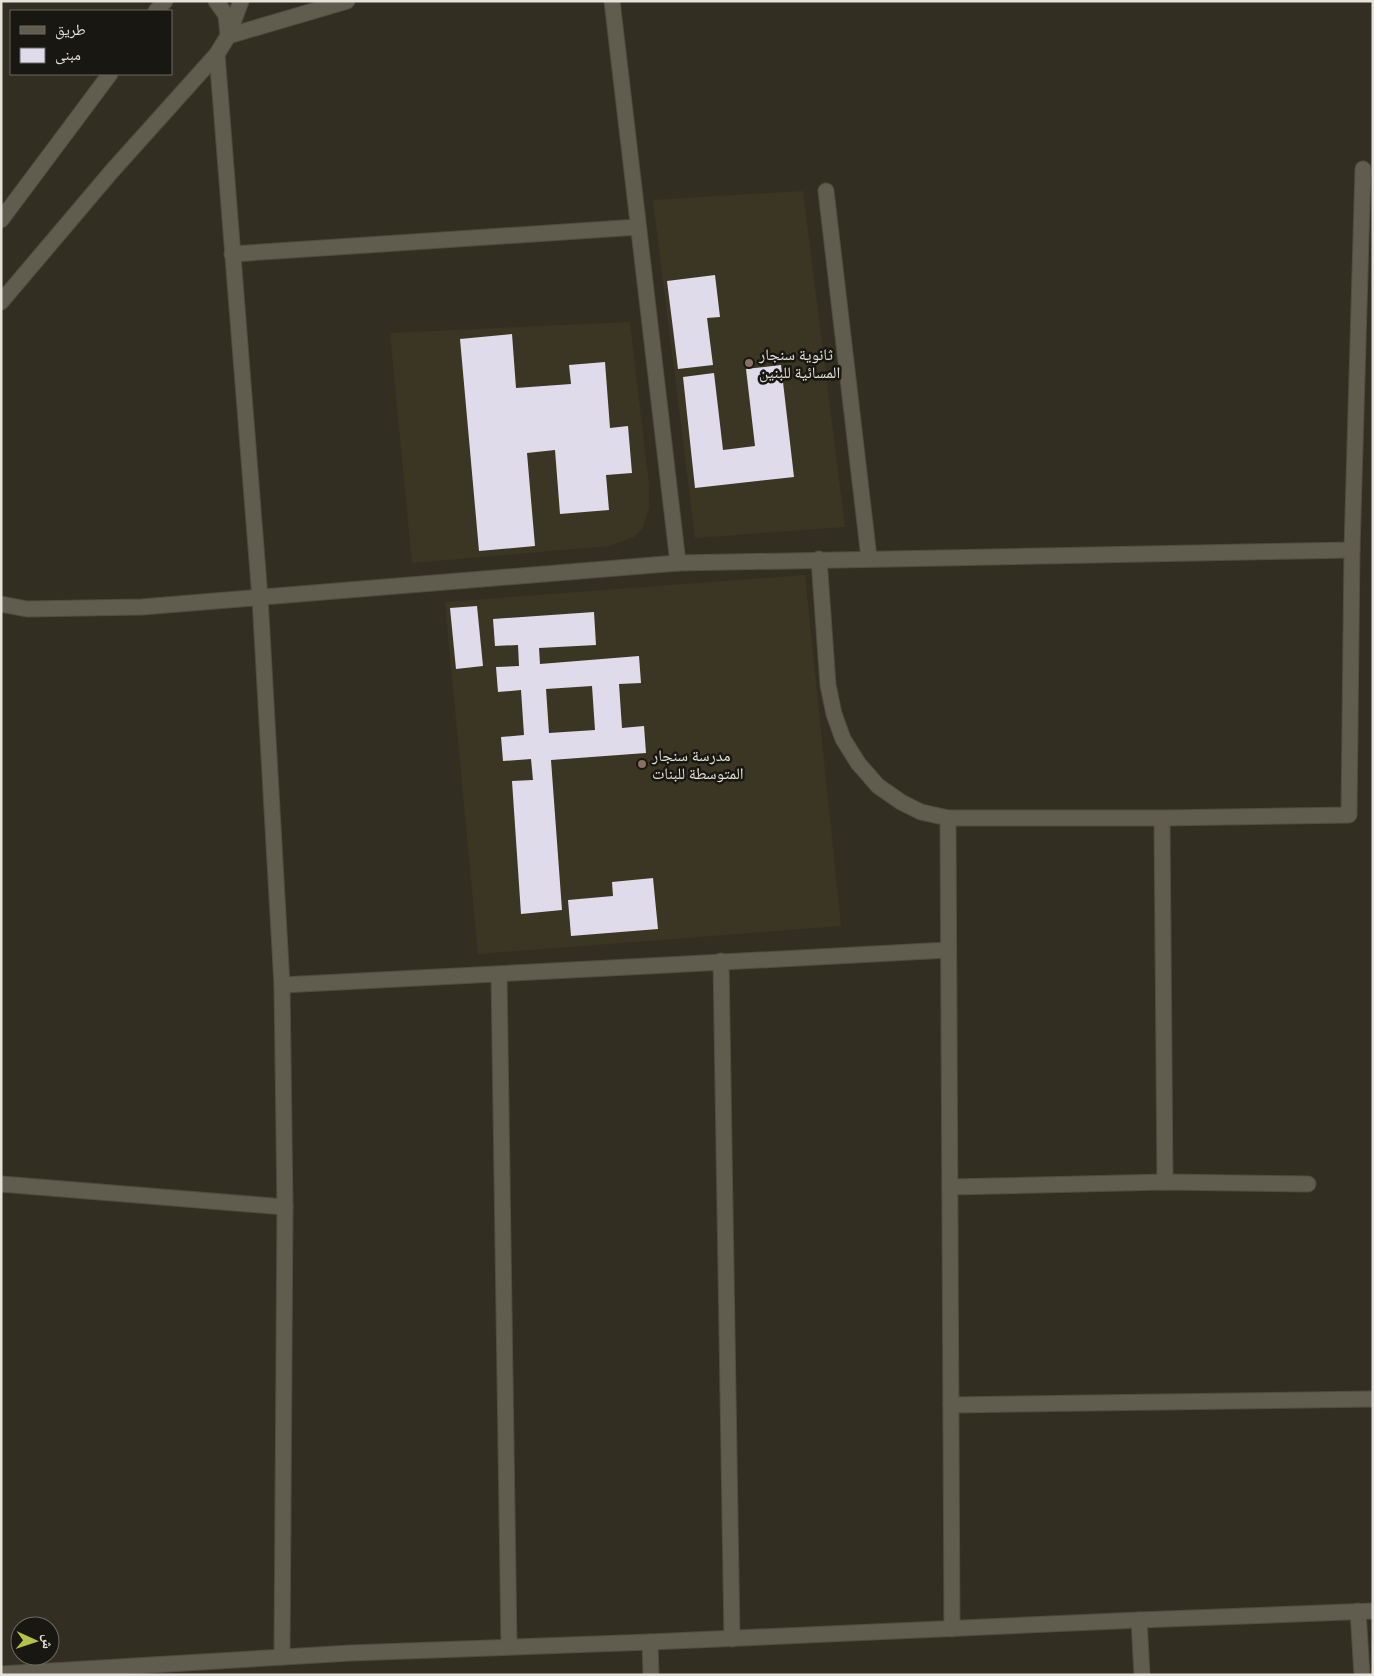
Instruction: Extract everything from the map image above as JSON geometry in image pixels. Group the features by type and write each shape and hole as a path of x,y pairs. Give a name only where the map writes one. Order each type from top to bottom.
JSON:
{"street":[{"path":"216,1 226,15 228,36"},
{"path":"1,302 112,171 217,54 228,36 241,1"},
{"path":"228,36 346,1"},
{"path":"612,1 678,563"},
{"path":"217,54 260,598 282,985 285,1207 282,1657"},
{"path":"1,220 109,75"},
{"path":"820,559 828,685 834,714 843,739 858,763 878,786 901,802 921,812 948,818 1162,818 1349,815 1352,550 1363,169"},
{"path":"826,192 869,558"},
{"path":"232,254 638,227"},
{"path":"1,604 27,608 142,607 678,563 1352,550"},
{"path":"948,818 952,1629"},
{"path":"1162,818 1165,1182"},
{"path":"282,985 948,950"},
{"path":"721,961 732,1638"},
{"path":"499,975 509,1646"},
{"path":"950,1187 1165,1182 1308,1184"},
{"path":"1,1184 285,1207"},
{"path":"951,1405 1373,1399"},
{"path":"1,1674 282,1657 509,1646 650,1642 1365,1611 1362,1675"},
{"path":"1139,1620 1142,1675"},
{"path":"650,1642 652,1675"}],"shaded area":[{"name":"ثانوية سنجار المسائية للبنين","path":"803,191 845,527 695,538 653,200"},
{"path":"630,322 649,485 649,509 642,529 634,537 609,546 412,563 390,333"},
{"name":"مدرسة سنجار المتوسطة للبنات","path":"805,575 841,926 478,954 445,602"}],"building":[{"path":"715,275 720,317 707,318 713,365 678,369 667,281"},
{"path":"512,334 516,388 571,384 569,365 605,362 610,428 628,426 632,473 606,475 609,510 560,514 555,450 527,453 535,546 479,551 460,339"},
{"path":"781,365 794,477 695,488 683,377 714,373 723,450 755,446 746,369"},
{"path":"477,606 483,666 456,669 450,608"},
{"path":"594,612 596,645 539,648 540,664 639,656 641,683 619,684 622,728 644,726 646,753 551,760 562,910 521,914 512,781 533,780 531,759 503,761 501,737 524,735 521,690 498,692 496,667 519,666 518,645 495,646 493,619","holes":["592,686 595,730 549,733 546,689"]},
{"path":"653,878 658,929 571,936 568,900 613,896 612,882"}],"place":[{"name":"ثانوية سنجار المسائية للبنين","path":"749,363"},
{"name":"مدرسة سنجار المتوسطة للبنات","path":"642,764"}]}
